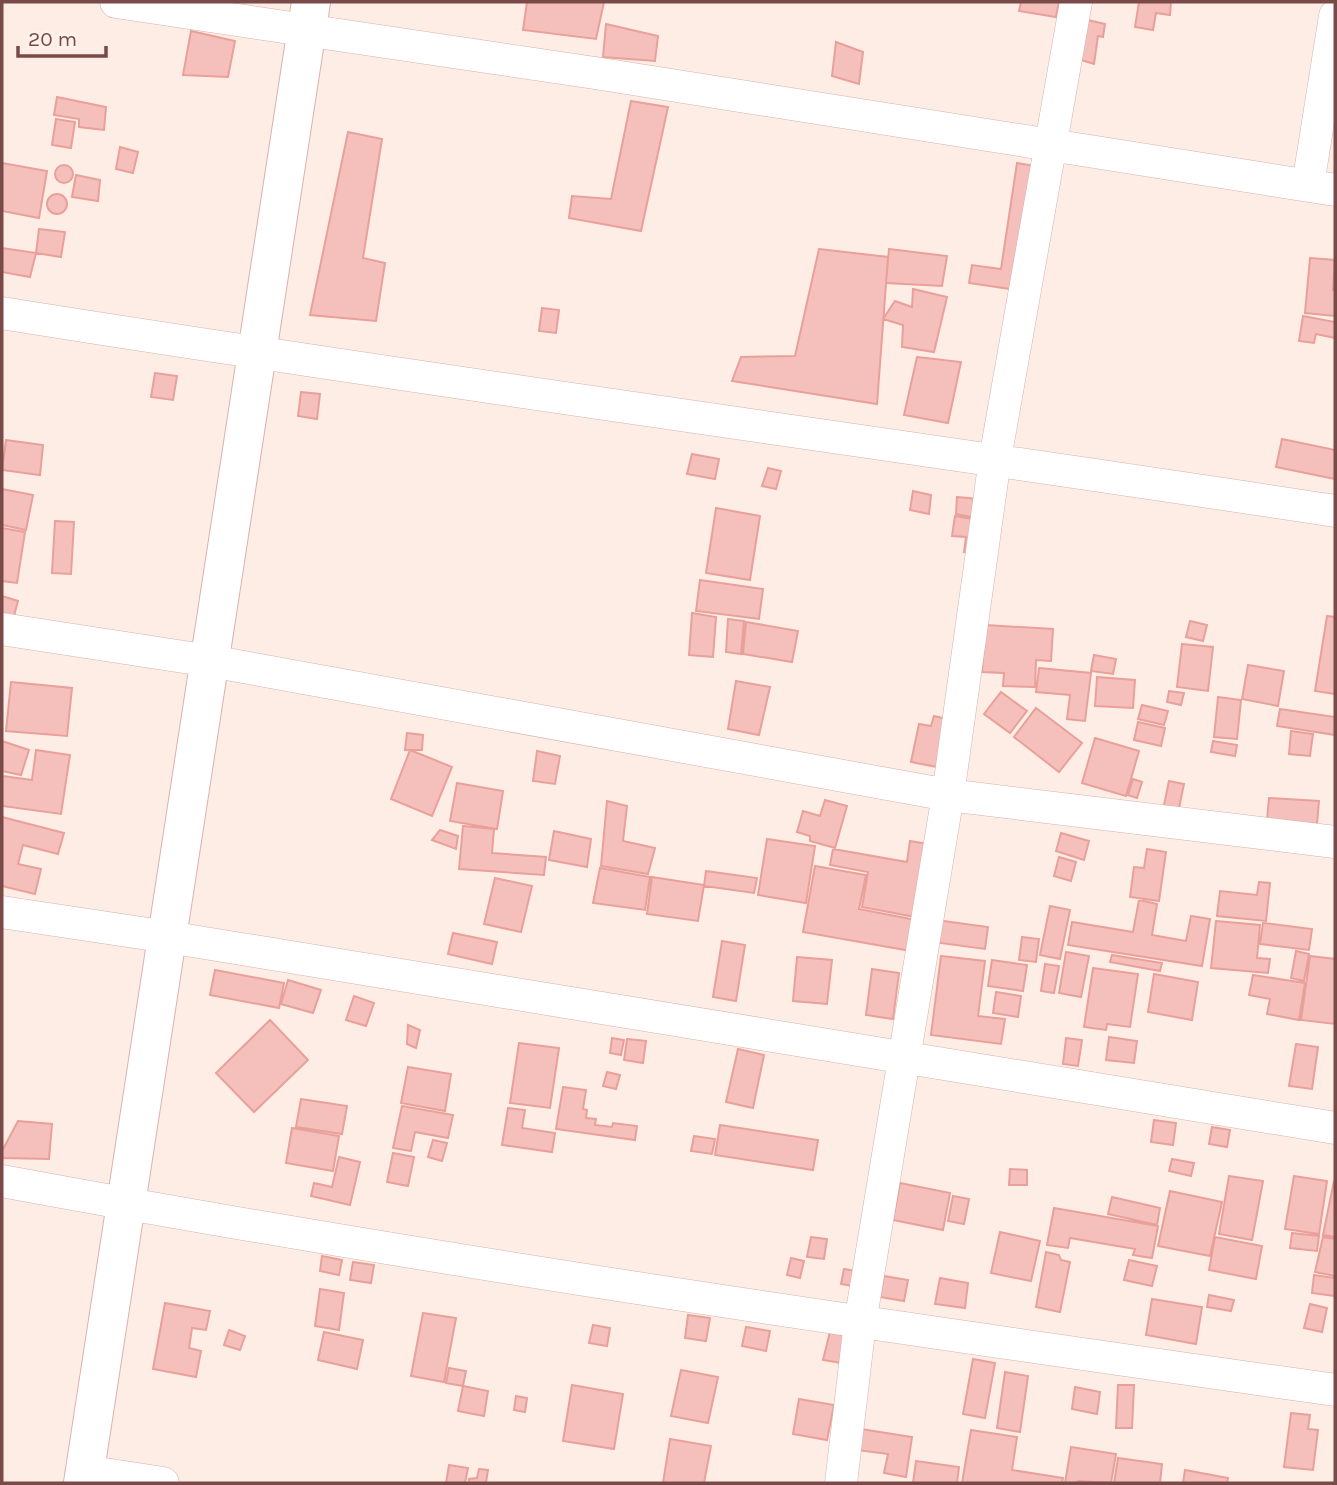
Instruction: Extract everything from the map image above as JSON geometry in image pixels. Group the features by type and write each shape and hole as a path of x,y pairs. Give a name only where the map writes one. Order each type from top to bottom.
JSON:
{"street":[{"path":"116,2 309,17 581,71 1322,188 1335,16"},
{"path":"841,1483 860,1323 948,795 995,459 1076,2"},
{"path":"163,1483 84,1477 309,17"},
{"path":"2,313 257,354 995,459 1335,511"},
{"path":"2,629 210,661 948,795 1335,842"},
{"path":"2,912 1335,1128"},
{"path":"2,1181 126,1204 860,1323 1335,1390"}],"building":[{"path":"527,2 604,2 596,39 523,30"},
{"path":"1021,2 1059,2 1056,17 1019,11"},
{"path":"1139,2 1171,2 1170,15 1156,13 1153,30 1135,27"},
{"path":"1088,20 1105,24 1103,37 1098,36 1094,64 1078,59"},
{"path":"606,24 658,36 655,61 603,57"},
{"path":"191,31 235,41 228,77 183,75"},
{"path":"836,42 863,52 859,84 832,76"},
{"path":"57,97 106,107 104,130 79,127 79,119 54,115"},
{"path":"631,101 668,107 641,231 569,218 572,196 611,199"},
{"path":"56,119 75,122 71,148 52,145"},
{"path":"348,132 382,139 363,258 385,263 376,321 310,315"},
{"path":"120,147 138,152 133,173 116,169"},
{"path":"2,163 47,171 39,218 2,211"},
{"path":"1017,163 1035,166 1017,290 969,283 972,265 1001,269"},
{"path":"64,165 70,168 73,174 70,180 64,183 58,180 55,174 58,168"},
{"path":"76,175 100,180 98,201 72,197"},
{"path":"57,194 64,197 67,204 64,211 57,214 50,211 47,204 50,197"},
{"path":"39,229 65,232 61,257 36,253"},
{"path":"2,248 36,253 30,277 2,272"},
{"path":"819,249 888,257 877,404 732,381 741,357 795,356"},
{"path":"889,249 947,256 942,286 886,283"},
{"path":"1310,258 1335,260 1335,316 1305,313"},
{"path":"913,289 947,297 934,352 902,347 903,325 883,319 895,301 912,307"},
{"path":"542,308 559,310 556,333 539,331"},
{"path":"1303,316 1335,322 1335,338 1316,334 1314,343 1299,341"},
{"path":"917,357 961,362 948,423 904,415"},
{"path":"155,373 177,376 173,400 151,397"},
{"path":"301,392 320,394 317,419 298,416"},
{"path":"1282,439 1335,450 1335,479 1276,467"},
{"path":"6,440 43,445 40,475 2,470"},
{"path":"692,454 719,459 715,479 687,474"},
{"path":"768,468 781,471 776,489 762,486"},
{"path":"2,489 33,495 26,530 2,525"},
{"path":"913,491 931,495 929,514 910,510"},
{"path":"957,497 978,499 976,518 956,514"},
{"path":"716,508 760,516 750,580 706,573"},
{"path":"955,516 978,520 973,553 964,552 966,537 952,536"},
{"path":"55,521 74,522 71,574 52,573"},
{"path":"2,528 25,532 17,583 2,581"},
{"path":"700,580 763,589 759,619 696,611"},
{"path":"2,596 18,601 12,623 2,620"},
{"path":"692,613 716,617 713,657 689,655"},
{"path":"1327,616 1335,617 1335,694 1315,691"},
{"path":"728,619 744,621 741,654 726,652"},
{"path":"1190,621 1207,625 1203,641 1186,637"},
{"path":"746,622 798,631 792,662 743,654"},
{"path":"985,625 1053,629 1051,661 1036,660 1035,687 1003,686 1004,673 982,672"},
{"path":"1182,644 1213,647 1208,691 1177,687"},
{"path":"1094,655 1116,659 1113,674 1091,671"},
{"path":"1248,665 1284,671 1278,706 1242,699"},
{"path":"1039,668 1091,673 1085,721 1067,719 1070,695 1036,692"},
{"path":"1097,677 1135,680 1133,708 1095,706"},
{"path":"736,681 770,687 759,735 728,729"},
{"path":"11,682 72,688 67,736 6,731"},
{"path":"1169,691 1184,693 1181,705 1167,702"},
{"path":"1001,692 1027,711 1010,733 984,714"},
{"path":"1218,697 1241,700 1237,739 1214,737"},
{"path":"1142,705 1168,711 1164,725 1138,719"},
{"path":"1036,708 1082,743 1059,772 1014,737"},
{"path":"1280,709 1335,717 1335,735 1277,726"},
{"path":"934,716 947,719 937,767 911,762 919,724 931,726"},
{"path":"1138,722 1165,728 1161,746 1134,740"},
{"path":"1291,731 1313,734 1310,756 1289,754"},
{"path":"407,733 423,735 422,750 405,750"},
{"path":"1095,738 1139,751 1126,796 1082,783"},
{"path":"2,741 29,750 21,775 2,771"},
{"path":"1213,741 1237,745 1235,756 1211,752"},
{"path":"36,750 70,755 61,814 2,806 2,776 32,780"},
{"path":"410,750 452,767 432,816 391,799"},
{"path":"537,751 560,756 555,784 533,781"},
{"path":"1133,779 1142,782 1137,798 1128,795"},
{"path":"1169,781 1184,784 1178,813 1163,810"},
{"path":"457,783 503,791 497,829 450,821"},
{"path":"1269,798 1319,801 1317,824 1267,820"},
{"path":"825,800 847,806 835,848 810,841 810,836 797,832 803,811 820,816"},
{"path":"607,801 627,806 623,841 655,848 648,874 601,866"},
{"path":"2,817 64,833 58,854 23,845 18,864 41,869 35,894 2,886"},
{"path":"463,826 494,829 492,853 546,857 544,875 459,869"},
{"path":"440,830 458,836 456,849 432,840"},
{"path":"554,831 591,839 587,867 549,860"},
{"path":"1061,833 1089,841 1084,860 1056,851"},
{"path":"767,839 815,846 806,903 758,895"},
{"path":"910,841 928,844 915,917 862,907 868,872 830,865 833,849 907,862"},
{"path":"1147,849 1166,852 1159,901 1130,897 1134,867 1144,868"},
{"path":"1059,857 1076,862 1071,881 1054,876"},
{"path":"815,866 866,875 859,909 916,920 911,951 803,932"},
{"path":"600,868 650,877 645,910 593,903"},
{"path":"706,871 757,878 754,893 704,886"},
{"path":"652,877 704,885 698,921 647,914"},
{"path":"495,878 532,886 521,932 484,924"},
{"path":"1259,882 1270,883 1266,921 1217,916 1220,891 1257,895"},
{"path":"1139,900 1157,904 1152,935 1186,941 1191,916 1210,919 1202,966 1068,945 1072,922 1133,932"},
{"path":"1050,906 1070,910 1060,959 1040,955"},
{"path":"936,920 988,927 985,949 933,942"},
{"path":"1216,921 1260,925 1257,958 1270,959 1268,973 1211,968"},
{"path":"1263,923 1312,929 1309,950 1260,944"},
{"path":"453,933 497,942 492,964 448,954"},
{"path":"1022,937 1039,939 1036,962 1019,960"},
{"path":"722,941 745,945 736,1001 713,997"},
{"path":"1296,951 1309,954 1304,981 1291,978"},
{"path":"1066,952 1089,956 1081,997 1059,993"},
{"path":"1112,955 1162,963 1160,971 1110,962"},
{"path":"941,956 985,961 978,1016 1005,1019 1001,1044 931,1035"},
{"path":"1310,956 1335,959 1335,1024 1301,1020"},
{"path":"797,957 832,960 827,1004 793,1001"},
{"path":"992,960 1027,965 1023,991 988,986"},
{"path":"1045,964 1059,966 1054,993 1041,991"},
{"path":"1093,968 1138,974 1130,1027 1107,1024 1106,1030 1084,1027"},
{"path":"872,969 899,973 893,1019 866,1015"},
{"path":"215,970 284,983 279,1008 210,995"},
{"path":"1154,974 1198,982 1192,1020 1148,1012"},
{"path":"1253,975 1305,983 1299,1020 1267,1014 1270,999 1249,995"},
{"path":"288,980 321,990 313,1013 281,1004"},
{"path":"996,992 1021,996 1018,1017 993,1013"},
{"path":"354,996 374,1003 366,1026 346,1020"},
{"path":"270,1020 308,1060 254,1112 216,1073"},
{"path":"408,1025 420,1030 416,1048 407,1044"},
{"path":"1109,1037 1137,1041 1134,1063 1106,1060"},
{"path":"612,1038 624,1040 621,1055 610,1053"},
{"path":"1066,1038 1082,1040 1078,1066 1063,1064"},
{"path":"627,1039 646,1041 643,1063 624,1060"},
{"path":"519,1043 559,1048 550,1108 510,1103"},
{"path":"1296,1044 1318,1047 1312,1089 1289,1086"},
{"path":"738,1049 764,1055 753,1108 726,1102"},
{"path":"408,1067 451,1074 445,1111 401,1103"},
{"path":"607,1072 620,1075 616,1089 603,1086"},
{"path":"563,1087 586,1090 583,1109 587,1110 586,1118 596,1119 595,1125 612,1127 613,1123 637,1126 635,1140 556,1129"},
{"path":"301,1099 347,1106 342,1134 296,1127"},
{"path":"402,1106 453,1115 448,1138 415,1132 411,1151 393,1148"},
{"path":"508,1108 525,1110 522,1128 555,1133 552,1152 502,1145"},
{"path":"1154,1120 1176,1123 1173,1145 1151,1142"},
{"path":"18,1121 52,1124 49,1159 2,1158 2,1151"},
{"path":"720,1125 818,1140 813,1170 715,1155"},
{"path":"1212,1127 1230,1130 1227,1147 1209,1144"},
{"path":"292,1128 339,1136 333,1171 286,1163"},
{"path":"694,1136 715,1139 712,1154 691,1151"},
{"path":"433,1140 447,1143 442,1161 428,1157"},
{"path":"393,1153 414,1157 408,1186 387,1182"},
{"path":"339,1157 360,1162 350,1205 311,1196 314,1183 332,1187"},
{"path":"1172,1159 1194,1163 1191,1176 1169,1171"},
{"path":"1010,1169 1027,1170 1027,1185 1009,1185"},
{"path":"1229,1176 1263,1181 1252,1240 1219,1234"},
{"path":"1294,1176 1327,1181 1319,1234 1285,1229"},
{"path":"1335,1181 1335,1237 1323,1235"},
{"path":"900,1183 950,1193 943,1230 893,1220"},
{"path":"1170,1191 1222,1202 1210,1256 1158,1246"},
{"path":"953,1196 969,1199 964,1224 948,1221"},
{"path":"1112,1197 1160,1208 1157,1225 1108,1214"},
{"path":"1054,1208 1158,1226 1152,1258 1133,1255 1135,1249 1070,1238 1068,1248 1047,1245"},
{"path":"1000,1232 1040,1241 1031,1281 991,1273"},
{"path":"1292,1233 1319,1236 1317,1251 1290,1248"},
{"path":"811,1237 827,1239 824,1259 807,1257"},
{"path":"1215,1237 1262,1246 1256,1279 1209,1270"},
{"path":"1323,1237 1335,1239 1335,1276 1315,1272"},
{"path":"1046,1252 1059,1255 1061,1260 1070,1262 1060,1312 1036,1307"},
{"path":"322,1256 342,1260 339,1275 320,1271"},
{"path":"791,1258 804,1261 800,1278 787,1275"},
{"path":"1129,1260 1157,1266 1152,1286 1124,1280"},
{"path":"353,1262 374,1265 371,1283 350,1280"},
{"path":"844,1269 856,1271 853,1286 841,1284"},
{"path":"1314,1275 1335,1278 1335,1296 1312,1293"},
{"path":"884,1276 908,1280 904,1301 880,1297"},
{"path":"940,1278 968,1283 965,1308 935,1304"},
{"path":"320,1289 344,1293 339,1330 315,1326"},
{"path":"1209,1295 1234,1300 1231,1311 1207,1307"},
{"path":"1152,1299 1202,1307 1196,1344 1146,1335"},
{"path":"165,1303 210,1311 206,1330 192,1328 189,1348 201,1351 196,1377 153,1369"},
{"path":"1310,1304 1327,1308 1322,1332 1304,1328"},
{"path":"423,1313 456,1318 444,1382 411,1376"},
{"path":"688,1315 710,1318 706,1341 685,1338"},
{"path":"593,1325 610,1328 607,1346 589,1343"},
{"path":"746,1327 770,1331 766,1351 742,1346"},
{"path":"229,1330 245,1336 240,1350 224,1345"},
{"path":"324,1332 363,1340 357,1369 318,1360"},
{"path":"830,1332 847,1336 842,1363 823,1360"},
{"path":"973,1359 995,1363 985,1418 963,1414"},
{"path":"449,1368 466,1371 463,1386 446,1383"},
{"path":"681,1370 718,1377 708,1423 671,1416"},
{"path":"1005,1372 1028,1376 1020,1432 997,1428"},
{"path":"572,1385 623,1394 614,1449 563,1441"},
{"path":"1118,1385 1134,1385 1132,1428 1116,1428"},
{"path":"463,1386 488,1391 484,1416 458,1411"},
{"path":"1075,1387 1100,1392 1097,1414 1072,1409"},
{"path":"516,1396 527,1398 525,1412 514,1410"},
{"path":"799,1399 834,1405 827,1440 793,1434"},
{"path":"1291,1413 1310,1415 1308,1429 1318,1430 1313,1470 1284,1467"},
{"path":"861,1429 912,1437 906,1477 884,1473 888,1454 857,1450"},
{"path":"971,1430 1017,1437 1012,1470 1063,1478 1062,1483 962,1483"},
{"path":"670,1439 711,1446 704,1483 663,1483"},
{"path":"1071,1447 1116,1454 1111,1483 1065,1483"},
{"path":"1118,1458 1162,1464 1160,1483 1114,1483"},
{"path":"916,1461 959,1467 957,1483 913,1483"},
{"path":"449,1465 468,1468 465,1483 446,1483"},
{"path":"479,1469 488,1470 486,1483 469,1483 469,1479 477,1478"},
{"path":"1185,1470 1228,1478 1227,1483 1183,1483"}]}
